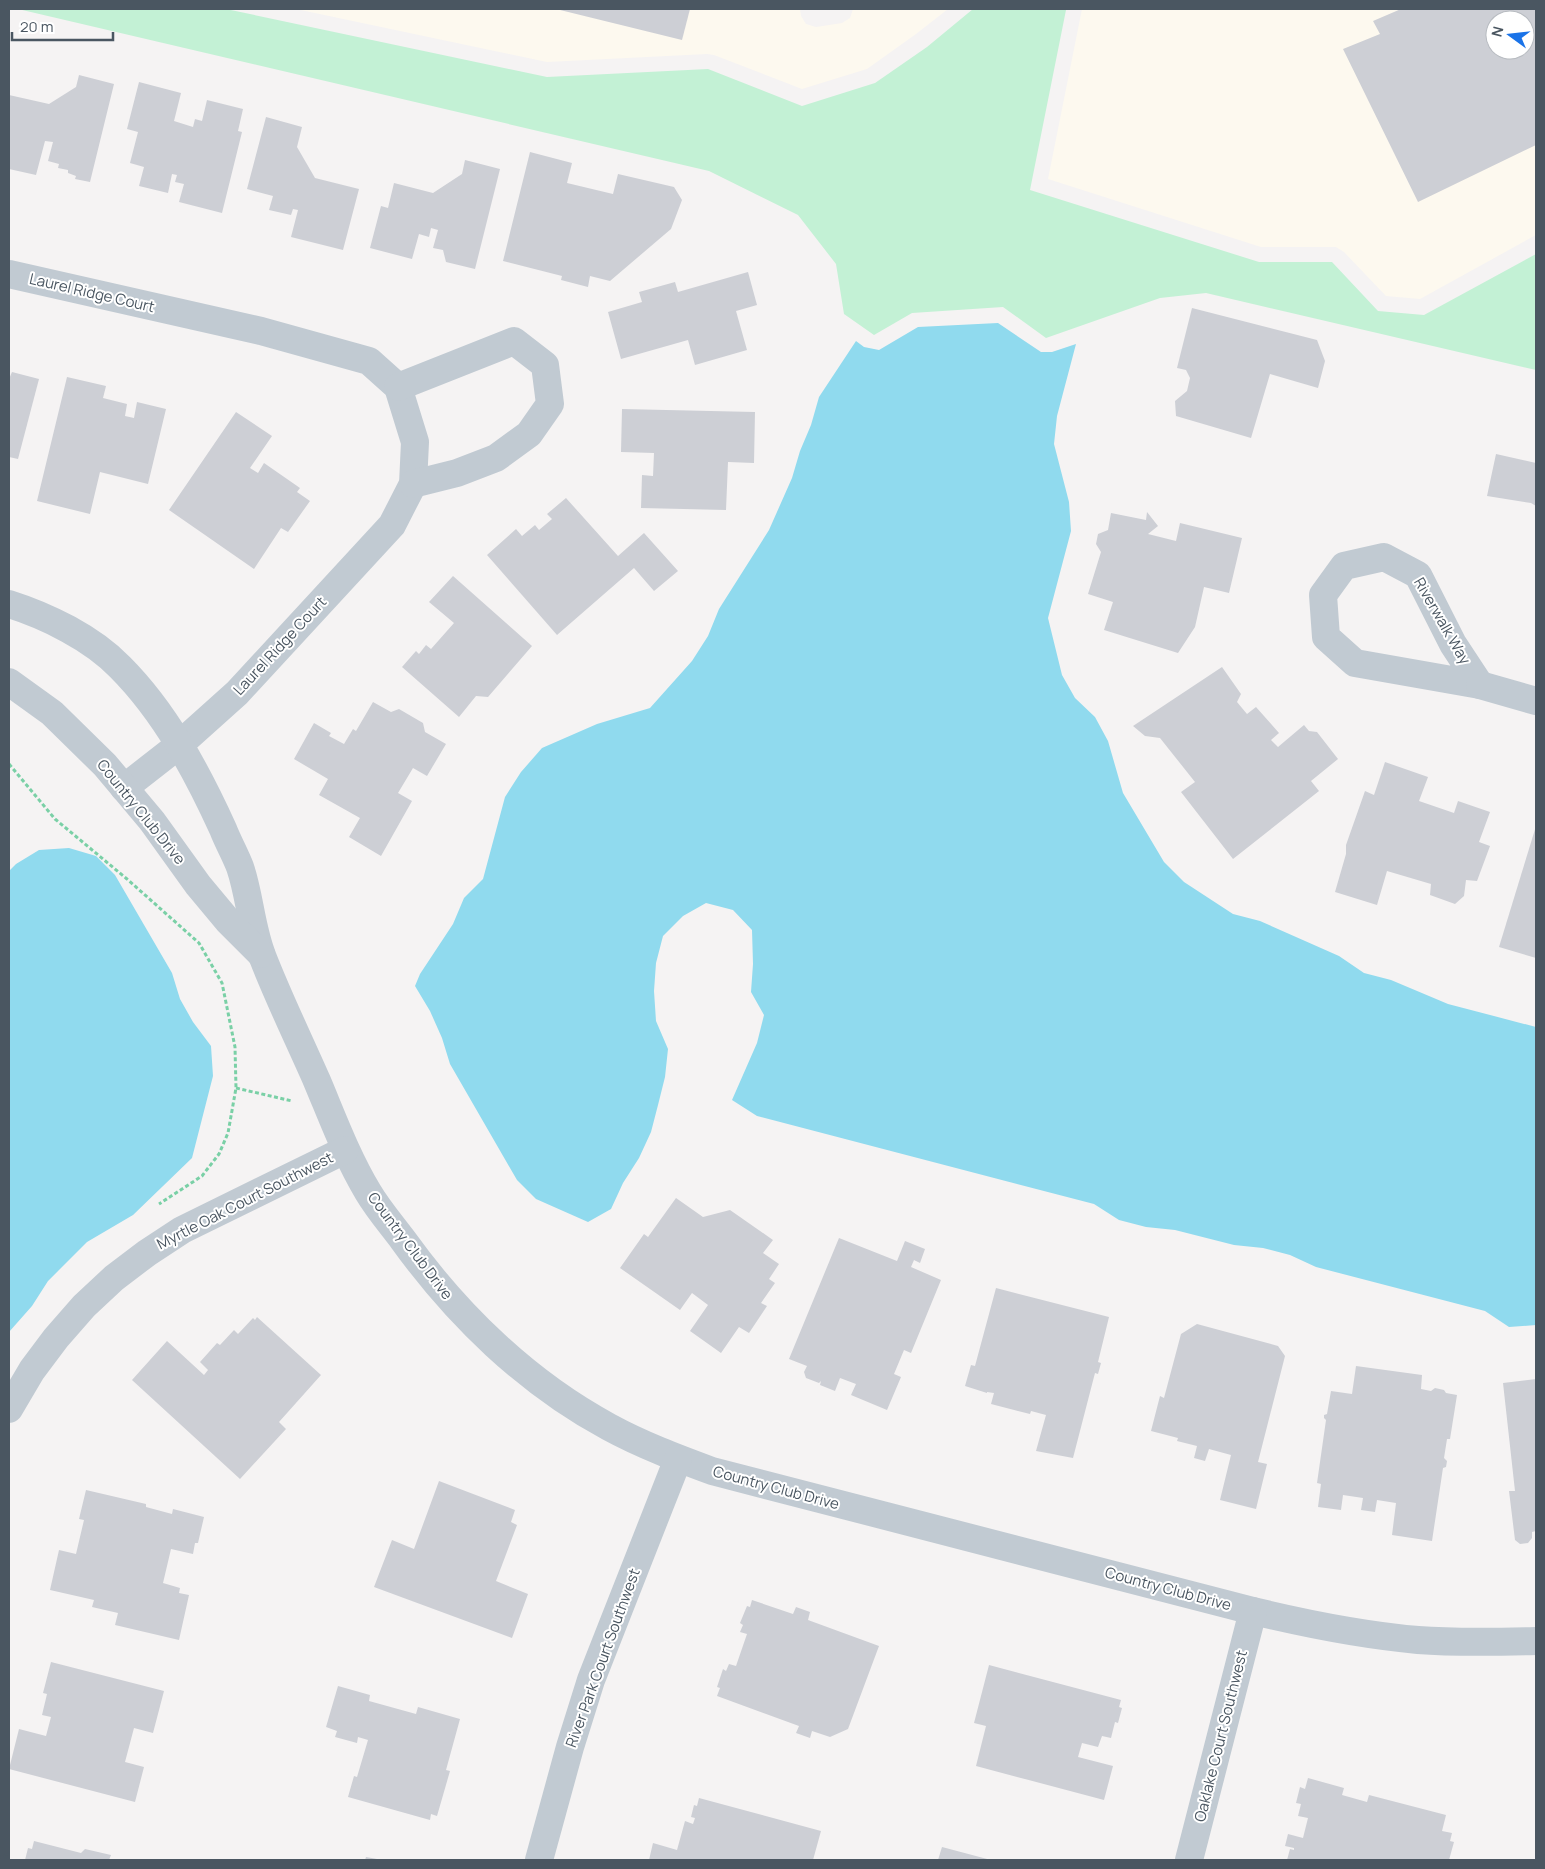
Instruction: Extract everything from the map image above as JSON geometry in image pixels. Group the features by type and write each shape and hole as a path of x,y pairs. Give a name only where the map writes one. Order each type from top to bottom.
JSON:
{"street":[{"name":"Laurel Ridge Court","path":"9,274 261,331 369,361 398,388 415,442 413,484 392,525 237,693 179,745 124,788"},
{"path":"398,388 514,341 545,365 550,404 529,434 496,458 458,473 413,484"},
{"name":"Riverwalk Way","path":"1480,685 1453,644 1418,575 1384,556 1344,566 1323,595 1326,636 1355,663 1480,685 1536,702"},
{"name":"Country Club Drive","path":"9,604 36,613 80,636 119,666 151,704 179,745 207,795 240,867 262,955 345,1150 370,1195 429,1276 461,1312 496,1346 534,1377 590,1416 642,1443 712,1471 1253,1611 1334,1629 1418,1640 1474,1643 1536,1641"},
{"name":"Country Club Drive","path":"9,682 52,713 105,765 152,821 198,885 228,921 262,955"},
{"name":"Myrtle Oak Court Southwest","path":"9,1410 32,1370 56,1338 84,1306 120,1273 147,1252 182,1230 345,1150"},
{"name":"River Park Court Southwest","path":"539,1860 570,1746 591,1680 678,1459"},
{"name":"Oaklake Court Southwest","path":"1189,1860 1253,1611"}],"path":[{"path":"9,764 55,819 127,879 199,943 222,983 235,1047 236,1088 329,1110"}],"shaded area":[{"path":"296,9 800,9 801,16 806,24 816,27 842,23 850,18 853,9 948,9 867,69 802,89 714,55 547,62"},
{"path":"1082,9 1536,9 1536,235 1420,299 1386,296 1344,252 1336,247 1261,247 1048,179"}],"green space":[{"path":"18,9 226,9 547,77 708,69 802,106 875,83 927,47 973,9 1062,9 1066,10 1030,190 1259,262 1332,262 1378,311 1424,315 1536,254 1536,370 1206,293 1160,298 1046,338 1003,307 912,313 874,335 844,314 836,264 798,215 709,171"}],"water":[{"path":"998,323 1041,352 1052,352 1076,344 1057,416 1054,444 1069,502 1071,531 1048,618 1062,675 1075,698 1095,717 1108,741 1123,793 1164,862 1184,882 1233,914 1260,921 1339,956 1364,973 1391,980 1448,1004 1536,1027 1536,1325 1509,1327 1485,1311 1316,1267 1290,1255 1119,1220 1094,1204 757,1116 732,1100 757,1043 764,1015 751,992 753,964 752,930 733,910 706,903 683,916 663,936 656,963 654,991 656,1021 668,1049 665,1077 651,1132 611,1209 588,1222 536,1199 517,1180 450,1064 442,1038 430,1011 415,986 420,974 453,924 464,898 483,879 505,797 521,772 542,748 597,724 650,708 692,661 708,636 719,609 769,530 792,478 819,397 856,341 864,347 879,350 918,327"},
{"path":"69,848 96,856 115,875 172,973 180,999 193,1022 211,1046 213,1076 192,1158 133,1215 87,1242 48,1281 32,1306 9,1332 9,871 16,864 39,850"}],"building":[{"path":"556,9 690,9 682,40"},
{"path":"1401,9 1536,9 1536,145 1418,202 1343,49 1380,34 1373,21"},
{"path":"79,75 114,84 90,182 75,179 76,176 68,173 68,170 58,168 59,164 48,161 53,142 45,141 36,175 9,169 9,95 49,104 76,87"},
{"path":"139,82 181,93 174,121 193,127 195,119 202,121 207,100 243,109 238,131 242,132 222,213 179,202 184,184 175,182 177,175 172,174 168,193 139,186 144,167 130,163 138,132 127,129"},
{"path":"266,117 302,127 297,147 315,178 359,189 343,250 291,237 298,210 293,209 291,215 269,210 273,196 247,189"},
{"path":"530,152 572,163 567,183 613,194 618,174 674,187 682,200 671,229 610,281 590,276 588,287 561,280 562,276 503,261"},
{"path":"465,160 500,169 475,269 446,262 443,250 433,248 438,230 431,228 429,237 419,234 412,259 370,248 381,206 388,208 394,183 433,193 462,174"},
{"path":"748,272 757,305 736,311 747,350 695,365 688,340 621,359 608,312 642,302 639,292 675,282 678,292"},
{"path":"1192,308 1317,340 1325,361 1318,388 1270,374 1251,438 1176,416 1175,401 1187,391 1190,378 1186,370 1177,368"},
{"path":"12,372 39,379 18,459 9,457 9,379"},
{"path":"67,377 106,386 103,398 127,404 125,416 134,418 137,402 166,409 148,484 100,472 90,514 37,501"},
{"path":"622,409 755,412 754,463 728,462 726,510 641,508 642,475 653,476 654,453 621,452"},
{"path":"236,412 272,436 250,468 258,473 264,463 300,488 297,492 310,501 288,532 281,528 254,569 169,510"},
{"path":"1496,454 1536,463 1536,506 1531,503 1487,496"},
{"path":"566,498 618,556 644,533 678,571 654,591 634,568 557,635 487,555 516,529 522,536 535,525 539,530 552,519 547,514"},
{"path":"1147,512 1158,526 1148,534 1176,541 1180,523 1242,538 1229,593 1204,587 1195,627 1178,653 1104,630 1113,602 1088,594 1101,552 1096,544 1098,534 1108,530 1111,513 1146,520"},
{"path":"453,576 532,646 488,697 476,696 459,717 402,667 416,651 419,654 426,645 431,649 454,623 429,602"},
{"path":"1222,667 1241,694 1237,702 1247,714 1256,707 1279,733 1271,740 1278,747 1304,725 1309,731 1317,732 1338,759 1311,781 1319,791 1233,859 1181,792 1195,782 1160,738 1145,736 1133,726"},
{"path":"373,702 391,712 399,709 423,723 425,732 446,744 427,776 413,768 398,793 412,801 381,856 349,837 360,818 319,795 328,779 294,759 314,723 331,733 329,736 344,744 353,729 356,731"},
{"path":"1385,762 1428,777 1419,801 1454,813 1458,801 1490,812 1479,842 1490,846 1477,881 1466,880 1464,896 1455,904 1430,895 1431,884 1387,871 1377,905 1335,892 1346,854 1346,845 1365,791 1374,795"},
{"path":"1536,826 1536,958 1499,947"},
{"path":"676,1198 703,1217 730,1210 773,1240 763,1253 779,1264 769,1279 775,1283 761,1303 767,1306 749,1333 739,1327 721,1353 690,1331 708,1305 692,1293 680,1310 620,1268 644,1234 648,1237"},
{"path":"839,1238 897,1261 905,1241 925,1249 920,1263 914,1260 911,1267 941,1280 911,1353 904,1350 894,1374 901,1377 887,1410 851,1395 856,1384 840,1378 835,1391 820,1385 821,1381 819,1383 806,1378 804,1372 807,1366 789,1359"},
{"path":"996,1288 1109,1317 1098,1362 1101,1363 1098,1374 1095,1373 1073,1458 1036,1451 1046,1415 1031,1411 1030,1414 991,1404 994,1393 987,1393 965,1386 971,1365 975,1366"},
{"path":"257,1317 321,1375 279,1422 286,1429 240,1479 132,1380 167,1341 204,1375 208,1370 200,1362 217,1343 220,1345 234,1330 238,1334 253,1318 255,1320"},
{"path":"1197,1324 1278,1346 1285,1356 1258,1462 1267,1464 1256,1509 1220,1500 1231,1455 1209,1449 1205,1461 1194,1458 1197,1446 1177,1441 1178,1438 1151,1431 1160,1396 1164,1398 1181,1334"},
{"path":"1356,1366 1422,1375 1421,1389 1431,1391 1435,1388 1457,1395 1450,1439 1447,1439 1444,1458 1447,1461 1446,1467 1443,1468 1432,1541 1392,1535 1396,1503 1377,1500 1375,1512 1361,1510 1363,1498 1343,1495 1341,1510 1318,1507 1321,1484 1317,1483 1326,1420 1324,1415 1327,1414 1331,1391 1352,1394"},
{"path":"1536,1379 1536,1531 1532,1532 1532,1538 1528,1543 1520,1544 1515,1540 1509,1491 1515,1491 1503,1383"},
{"path":"439,1481 515,1510 511,1522 517,1525 496,1581 528,1594 512,1638 374,1587 392,1540 414,1549"},
{"path":"86,1490 146,1504 146,1507 172,1514 173,1509 204,1517 198,1543 195,1543 193,1554 171,1549 163,1583 180,1588 179,1593 189,1595 179,1640 115,1625 118,1613 92,1607 94,1600 50,1590 59,1550 76,1554 84,1520 79,1519"},
{"path":"752,1600 793,1614 796,1607 810,1612 808,1620 879,1646 848,1729 830,1737 812,1731 810,1738 796,1733 799,1726 717,1696 720,1688 717,1687 723,1669 726,1671 729,1664 736,1666 747,1634 740,1632 743,1625 740,1623 747,1606 750,1607"},
{"path":"51,1662 164,1691 153,1733 134,1728 125,1762 144,1767 135,1802 9,1769 19,1729 46,1736 51,1717 42,1715 47,1694 43,1693"},
{"path":"989,1665 1121,1700 1119,1707 1122,1708 1118,1723 1115,1722 1111,1738 1102,1736 1098,1747 1082,1743 1078,1757 1113,1766 1104,1800 976,1766 986,1726 974,1723"},
{"path":"338,1686 370,1695 369,1701 416,1714 418,1707 460,1719 446,1770 450,1771 437,1816 431,1814 430,1820 348,1797 354,1776 357,1777 368,1740 358,1737 357,1743 335,1737 337,1731 326,1727"},
{"path":"1308,1778 1344,1788 1342,1795 1367,1802 1369,1795 1446,1815 1442,1831 1452,1833 1450,1841 1454,1842 1449,1860 1287,1860 1290,1849 1294,1850 1294,1848 1285,1846 1288,1834 1303,1838 1308,1818 1298,1816 1301,1804 1296,1803 1300,1787 1305,1789"},
{"path":"699,1798 821,1831 813,1860 649,1860 653,1843 677,1850 685,1821 693,1824 695,1818 691,1817 694,1805 697,1806"},
{"path":"34,1841 81,1853 85,1849 111,1855 109,1860 25,1860 28,1848 32,1849"},
{"path":"942,1847 991,1860 938,1860"},
{"path":"366,1857 377,1859 377,1860 365,1860"}]}
